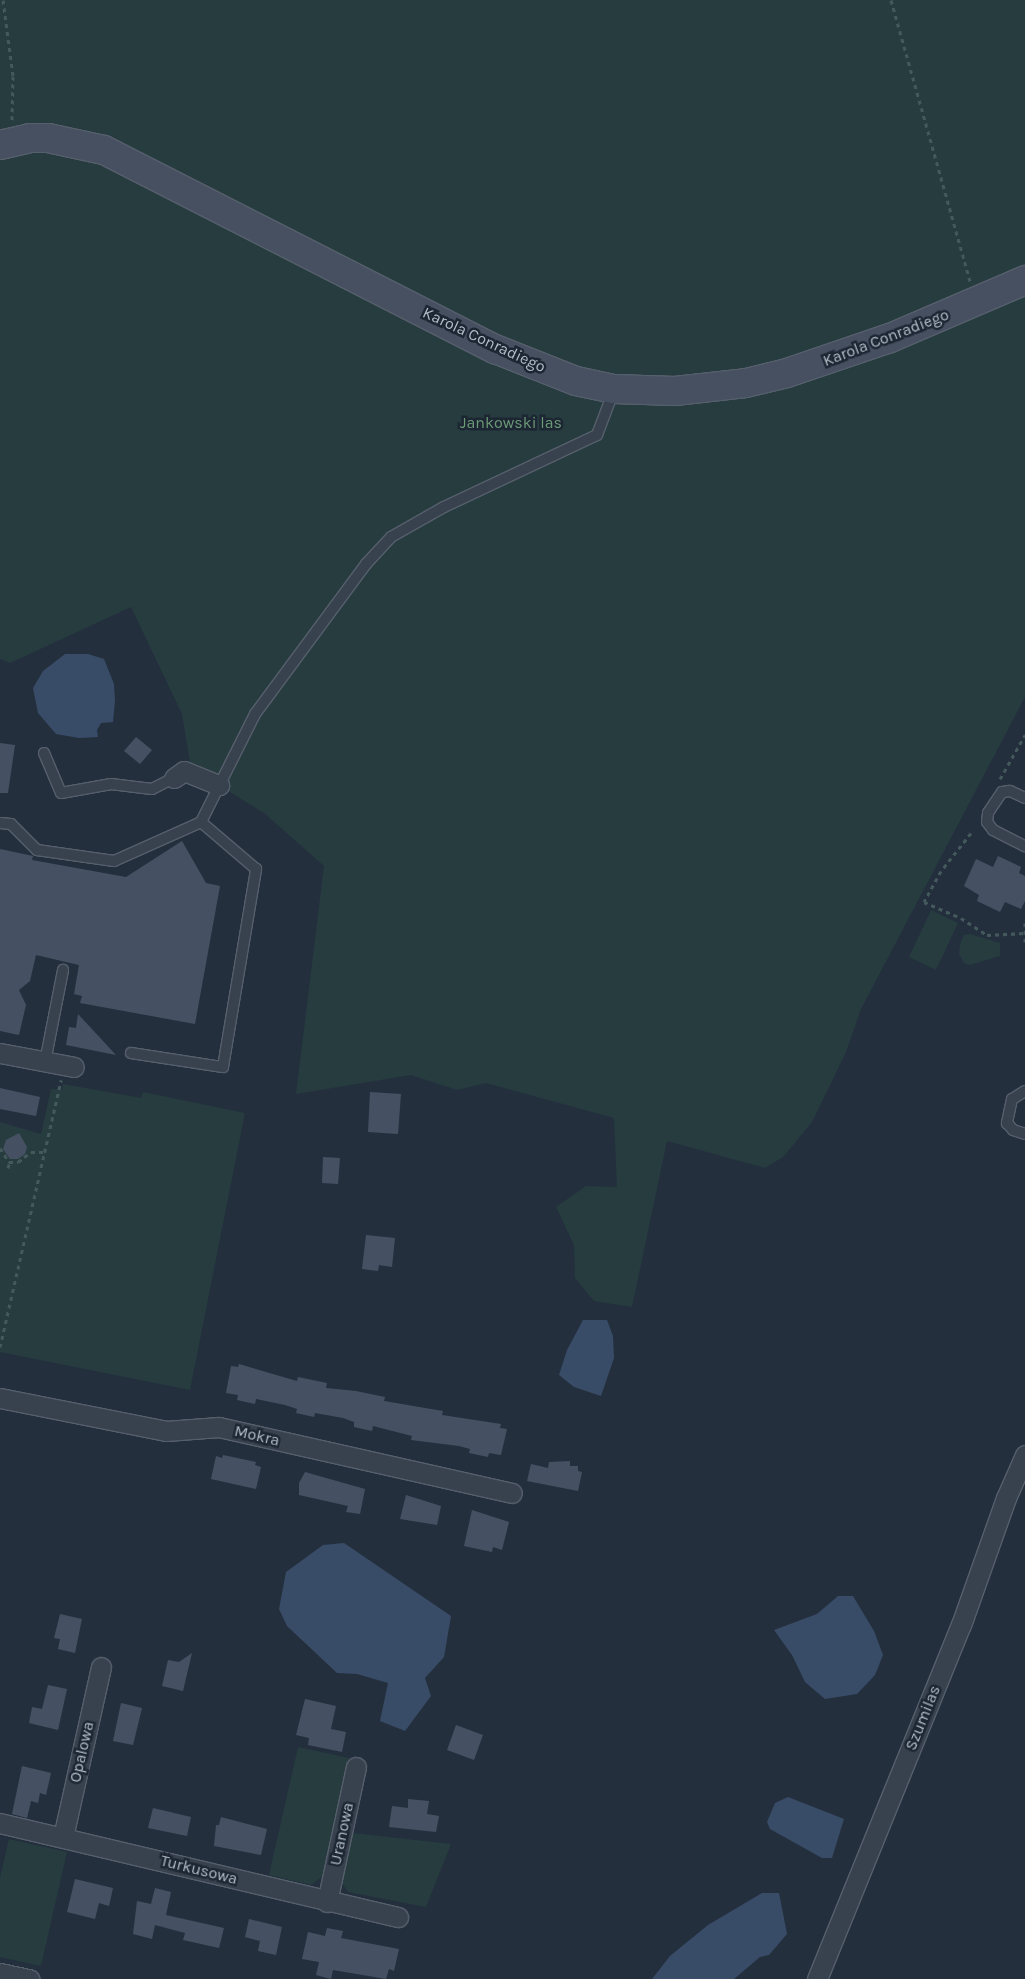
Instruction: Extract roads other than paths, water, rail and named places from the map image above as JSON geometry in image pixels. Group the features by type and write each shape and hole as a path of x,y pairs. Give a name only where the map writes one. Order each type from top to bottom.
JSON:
{"street":[{"name":"Karola Conradiego","path":"6,143 30,138 64,139 104,150 495,349 576,380 614,389 675,391 746,382 787,373 890,338 983,300 1025,280"},
{"path":"174,778 184,771 219,785"},
{"path":"0,1053 69,1066"},
{"name":"Mokra","path":"0,1398 166,1431 219,1427 512,1493"},
{"name":"Szumilas","path":"818,1979 961,1625 1006,1498 1025,1455"},
{"name":"Opalowa","path":"62,1837 101,1667"},
{"name":"Uranowa","path":"327,1902 356,1767"},
{"name":"Turkusowa","path":"0,1823 327,1902 398,1917"},
{"path":"0,1972 29,1979"}],"lane":[{"path":"0,823 11,824 37,850 114,861 201,822 255,714 366,564 391,538 444,507 596,435 614,389"},
{"path":"44,753 61,793 111,784 152,789 174,778"},
{"path":"1025,798 1010,791 1002,792 988,813 987,822 993,830 1025,846"},
{"path":"131,1054 223,1067 256,869 201,822"},
{"path":"45,1062 63,970"},
{"path":"1025,1091 1012,1099 1007,1123 1013,1130 1025,1134"}],"water":[{"path":"65,654 88,654 104,659 114,684 113,722 101,723 97,730 98,737 79,738 56,734 38,713 33,688 43,671"},
{"path":"583,1320 607,1320 613,1336 614,1358 601,1396 574,1387 559,1375 567,1350"},
{"path":"344,1543 451,1616 444,1657 425,1678 431,1696 405,1731 380,1721 388,1683 357,1674 337,1673 287,1626 279,1609 286,1572 323,1545"},
{"path":"838,1596 853,1596 874,1631 883,1655 875,1675 857,1694 825,1699 805,1682 792,1655 774,1630 817,1614"},
{"path":"788,1797 844,1819 832,1858 822,1858 770,1829 767,1822 775,1803"},
{"path":"762,1893 779,1893 787,1934 769,1955 760,1957 734,1979 652,1979 670,1956 708,1925"}],"park label":[{"name":"Jankowski las","path":"511,423"}]}
